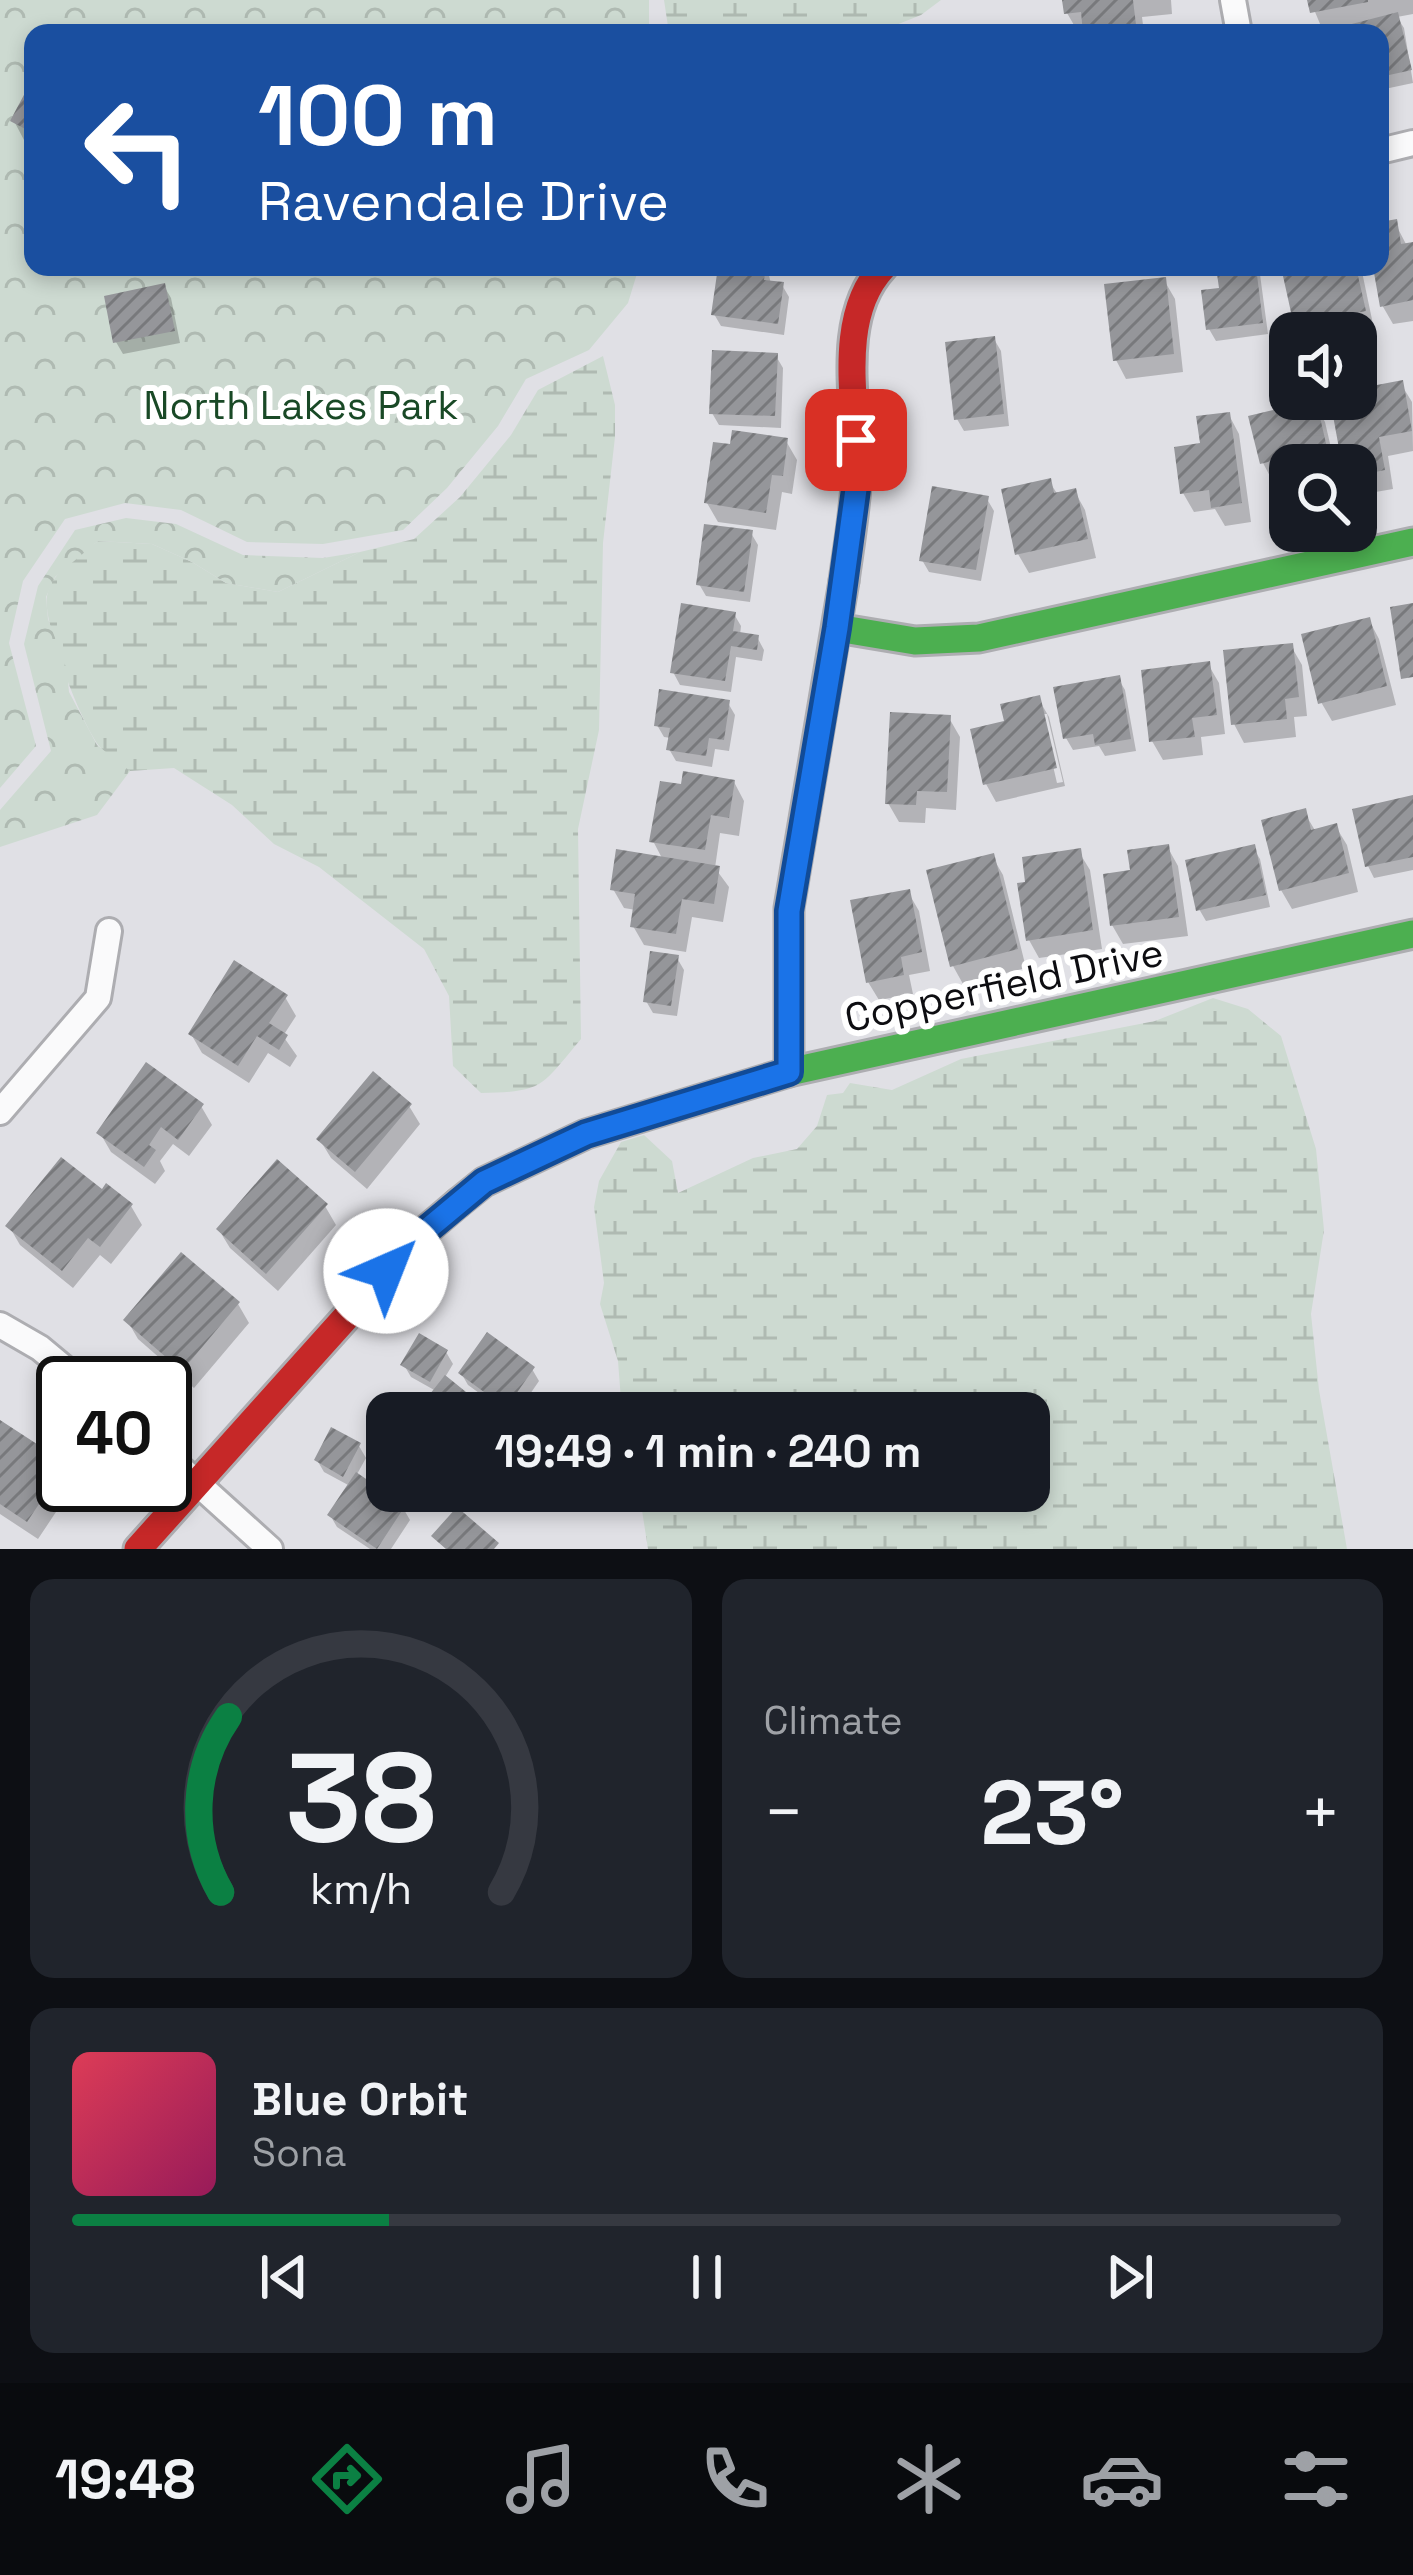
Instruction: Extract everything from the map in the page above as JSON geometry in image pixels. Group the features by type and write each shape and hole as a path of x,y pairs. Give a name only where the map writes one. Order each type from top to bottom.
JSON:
{"street":[{"path":"789,1072 789,911 857,482 854,316 873,276"},
{"path":"837,628 915,641 980,638 1413,542"},
{"path":"0,1112 98,998 109,931"},
{"name":"Copperfield Drive","path":"138,1549 418,1237 484,1182 586,1134 789,1072 1413,934"},
{"path":"0,1325 50,1356"},
{"path":"192,1477 270,1549"}],"green space":[{"name":"North Lakes Park","path":"0,0 649,0 649,24 24,24 24,276 636,276 628,303 589,350 526,379 498,426 447,488 403,530 323,544 247,542 181,510 125,503 65,519 23,581 9,643 36,746 0,788"},
{"path":"664,0 941,0 898,24 668,24"},
{"path":"603,356 615,405 615,437 603,543 599,730 578,829 581,1039 540,1083 518,1091 481,1093 453,1066 449,996 424,949 319,867 274,844 232,805 174,768 130,771 100,747 65,673 47,596 60,571 98,541 152,544 226,583 278,592 360,552 414,539 460,497 511,435 538,390"},
{"path":"126,518 176,524 243,555 323,558 360,552 278,592 226,583 152,544 98,541 55,577 46,597 48,619 67,670 69,692 97,745 130,771 97,815 0,847 0,810 51,751 24,644 38,586 75,530"},
{"path":"1213,998 1248,1009 1281,1036 1316,1149 1324,1230 1311,1314 1319,1390 1347,1549 648,1549 642,1512 1050,1512 1050,1392 620,1392 618,1361 600,1304 604,1283 594,1207 599,1181 621,1142 644,1135 672,1161 678,1193 753,1158 797,1149 817,1126 827,1095 843,1093 850,1083 892,1090 961,1059 1155,1021"}],"building":[{"path":"1062,0 1133,0 1136,24 1082,24 1081,12 1064,14"},
{"path":"1307,0 1368,0 1368,2 1310,13"},
{"path":"1398,12 1412,70 1389,75 1389,24 1352,24"},
{"path":"24,95 24,128 10,121"},
{"path":"1397,219 1401,244 1413,242 1413,300 1380,307 1375,276 1389,276 1389,220"},
{"path":"717,276 765,276 764,280 784,282 778,324 711,315"},
{"path":"1217,276 1257,276 1263,323 1206,330 1201,290 1219,288"},
{"path":"1283,276 1358,276 1366,311 1291,312"},
{"path":"1166,277 1174,354 1113,361 1104,284"},
{"path":"165,283 175,331 113,343 104,296"},
{"path":"995,336 1004,414 954,420 945,342"},
{"path":"712,350 778,353 775,416 709,414"},
{"path":"1403,380 1412,431 1379,437 1385,470 1377,472 1377,444 1338,444 1334,420 1377,420 1377,385"},
{"path":"1269,411 1269,420 1321,420 1326,444 1269,444 1269,462 1260,464 1248,416"},
{"path":"1230,412 1242,503 1211,508 1209,490 1180,494 1174,447 1200,443 1196,416"},
{"path":"732,430 788,438 783,476 772,475 766,513 704,503 713,442 730,444"},
{"path":"1051,478 1054,493 1076,488 1088,539 1015,555 1001,489"},
{"path":"932,486 989,496 976,570 919,561"},
{"path":"704,524 753,530 744,592 696,585"},
{"path":"681,603 736,612 733,631 759,635 757,650 731,646 725,681 670,673"},
{"path":"1413,603 1413,677 1401,679 1390,607"},
{"path":"1370,617 1387,686 1318,704 1301,634"},
{"path":"1293,643 1299,697 1285,699 1287,719 1231,725 1223,650"},
{"path":"1210,661 1217,715 1192,718 1195,737 1149,742 1141,670"},
{"path":"1120,675 1131,739 1095,745 1093,734 1063,739 1053,687"},
{"path":"659,689 730,700 724,740 709,738 706,756 666,750 670,728 654,726"},
{"path":"1040,695 1057,768 983,785 970,729 1004,721 1000,704"},
{"path":"890,712 951,715 947,792 917,791 916,805 885,804"},
{"path":"683,771 735,780 729,818 711,815 705,850 649,842 660,781 681,784"},
{"path":"1413,795 1413,857 1365,867 1352,809"},
{"path":"1306,808 1311,830 1337,823 1349,873 1279,891 1261,820"},
{"path":"1169,844 1179,917 1110,926 1103,874 1130,870 1127,850"},
{"path":"1255,844 1266,895 1196,911 1185,860"},
{"path":"1081,848 1093,930 1026,941 1017,883 1025,882 1022,857"},
{"path":"616,849 720,866 714,904 682,899 676,934 630,927 635,894 610,890"},
{"path":"994,853 1018,949 950,967 926,870"},
{"path":"910,889 922,952 901,957 904,975 866,983 850,900"},
{"path":"650,951 679,955 671,1006 643,1002"},
{"path":"234,960 288,995 269,1023 288,1035 279,1050 257,1036 238,1066 188,1034"},
{"path":"146,1062 204,1104 178,1140 161,1127 149,1145 156,1150 144,1167 96,1133"},
{"path":"373,1071 412,1104 355,1172 316,1139"},
{"path":"61,1157 102,1189 106,1183 133,1204 100,1247 88,1238 62,1271 5,1226"},
{"path":"277,1159 328,1204 266,1274 216,1229"},
{"path":"181,1252 240,1302 192,1359 165,1356 123,1320"},
{"path":"487,1332 535,1367 517,1392 484,1392 458,1373"},
{"path":"419,1333 448,1350 430,1382 400,1365"},
{"path":"445,1375 466,1392 432,1392"},
{"path":"0,1420 36,1443 36,1508 27,1522 0,1504"},
{"path":"331,1427 361,1443 343,1477 314,1460"},
{"path":"356,1472 366,1479 366,1512 401,1512 377,1549 327,1515"},
{"path":"453,1512 463,1512 499,1543 494,1549 446,1549 431,1536"}],"traffic: fast":[{"path":"837,628 915,641 979,638 1413,542"},
{"path":"458,1203 484,1182 586,1134 789,1072 1413,934"}],"traffic: slow":[{"path":"789,1072 789,908 844,581"}],"traffic: jam":[{"path":"844,581 857,468 854,336 859,311 877,276"},
{"path":"138,1549 418,1237 458,1203"}],"route":[{"path":"386,1271 418,1237 484,1182 586,1134 789,1072 789,911 837,628 857,482 856,440"}]}
